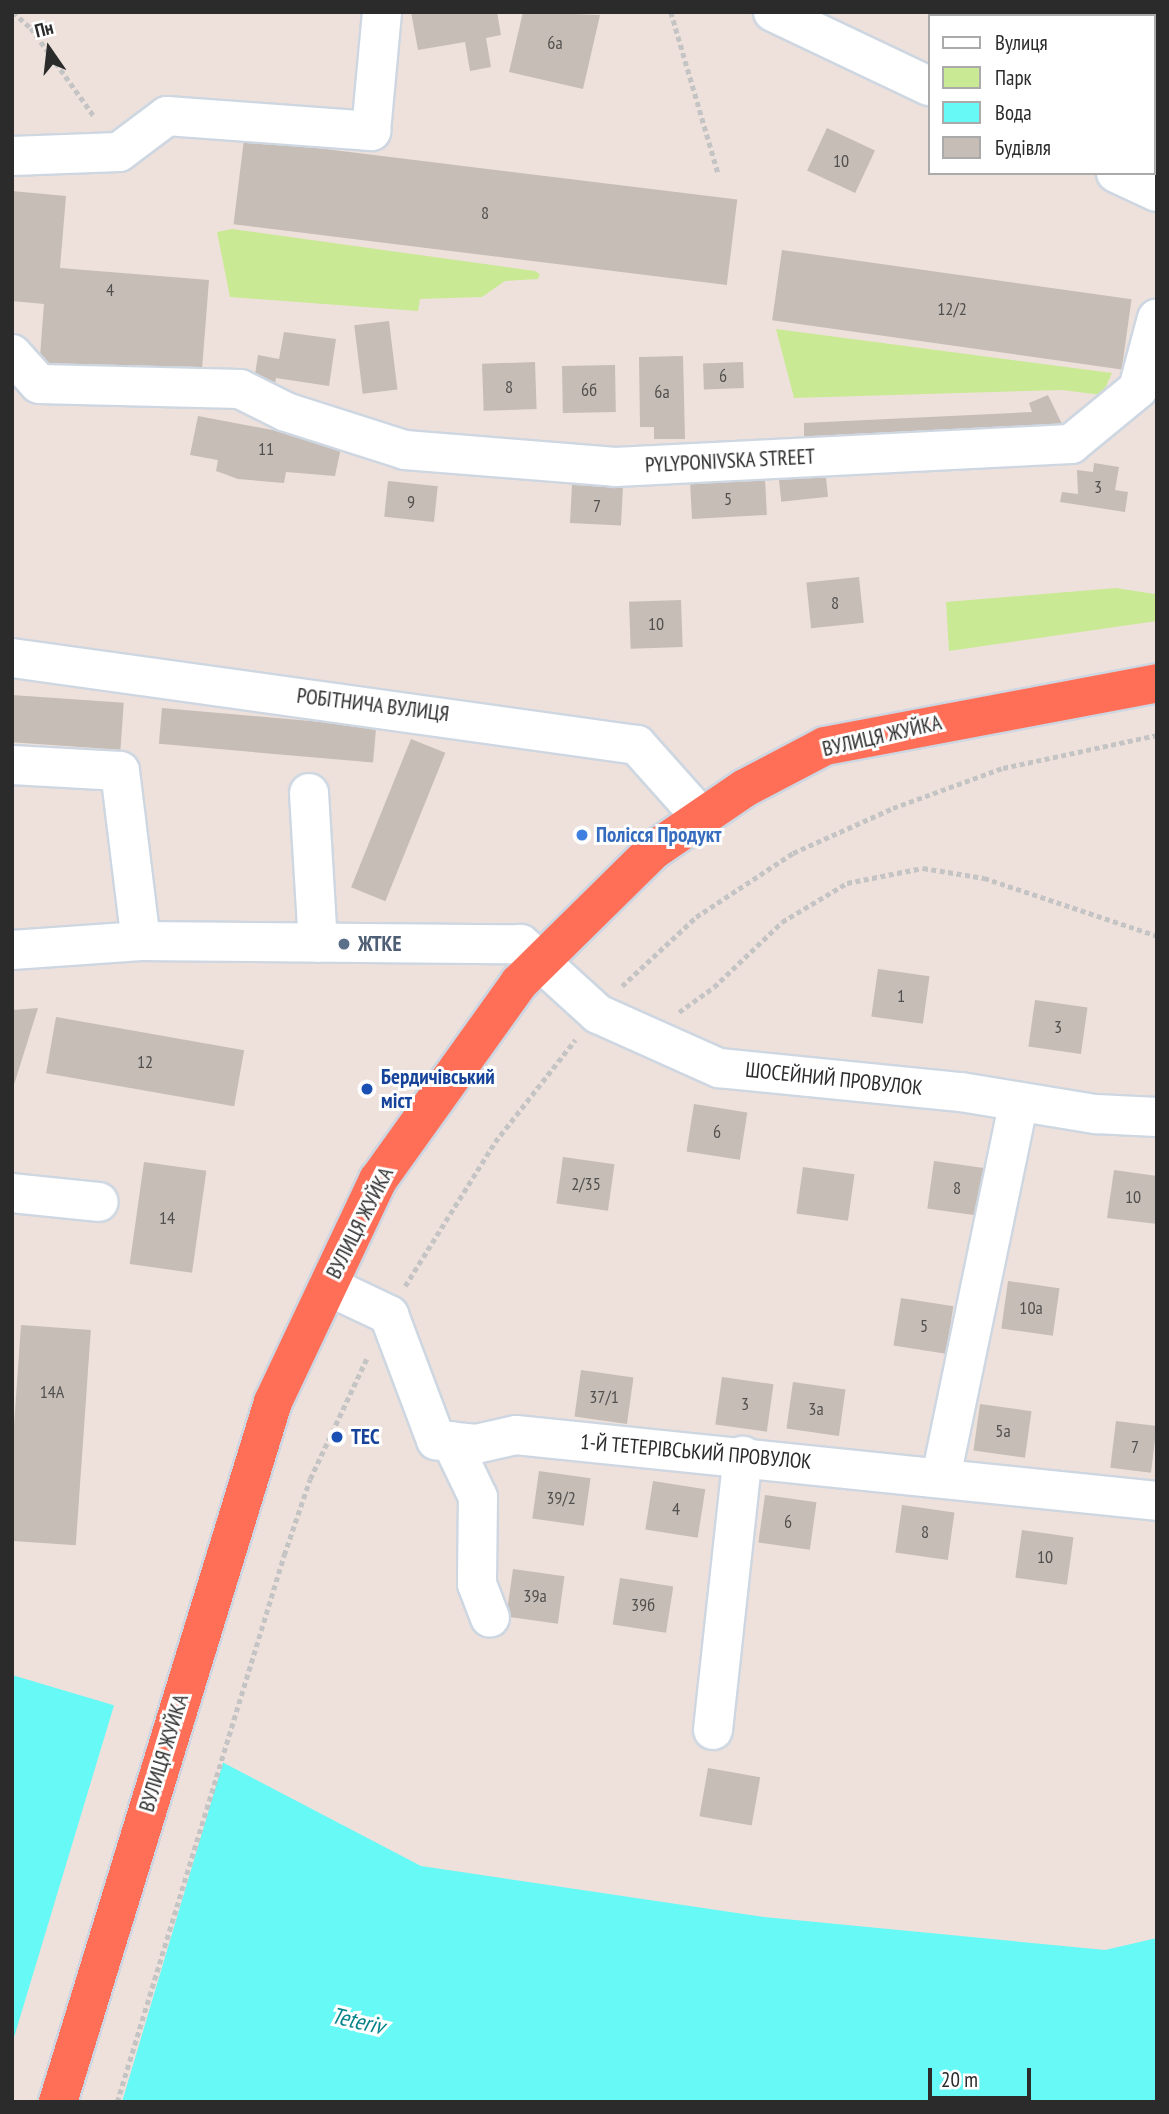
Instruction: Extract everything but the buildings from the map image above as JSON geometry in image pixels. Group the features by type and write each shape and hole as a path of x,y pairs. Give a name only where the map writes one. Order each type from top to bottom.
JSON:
{"highway":[{"name":"ВУЛИЦЯ ЖУЙКА","path":"58,2102 216,1578 273,1402 378,1180 519,983 654,850 702,818 825,747 1157,683"}],"street":[{"path":"12,156 119,152 167,116 371,131 382,12"},
{"path":"773,12 928,86"},
{"path":"1120,175 1157,192"},
{"name":"PYLYPONIVSKA STREET","path":"12,354 39,384 240,389 286,412 405,450 615,467 1071,444 1138,389 1157,318"},
{"name":"РОБІТНИЧА ВУЛИЦЯ","path":"12,658 637,745 702,818"},
{"path":"12,765 120,771 141,940"},
{"path":"309,793 318,943"},
{"name":"ШОСЕЙНИЙ ПРОВУЛОК","path":"12,950 141,940 521,944 598,1014 719,1068 1157,1117"},
{"path":"941,1477 1019,1102"},
{"path":"12,1193 99,1202"},
{"path":"328,1286 389,1315 436,1440 451,1441 478,1497 477,1584 490,1618"},
{"name":"1-Й ТЕТЕРІВСЬКИЙ ПРОВУЛОК","path":"451,1441 476,1444 516,1434 1157,1501"},
{"path":"713,1730 743,1456"}],"path":[{"path":"13,12 31,28 119,152"},
{"path":"671,12 718,173"},
{"path":"646,1035 714,987 782,922 847,883 923,868 984,878 1157,936"},
{"path":"117,2102 284,1555"}],"green space":[{"path":"232,229 535,271 540,274 538,279 505,281 482,297 420,299 418,311 230,297 217,232"},
{"path":"776,329 1112,373 1102,395 1062,390 794,398"},
{"path":"1116,588 1155,594 1157,589 1157,621 949,651 946,602"}],"water":[{"name":"Teteriv","path":"12,1675 113,1705 421,1866 764,1917 1105,1950 1157,1938 1157,2102 12,2102"}],"pier":[{"path":"115,1702 224,1759 122,2102 12,2102 12,2044"}],"place":[{"name":"Полісся Продукт","path":"582,835"},
{"name":"ЖТКЕ","path":"344,944"},
{"name":"Бердичівський міст","path":"367,1089"},
{"name":"ТЕС","path":"337,1437"}]}
